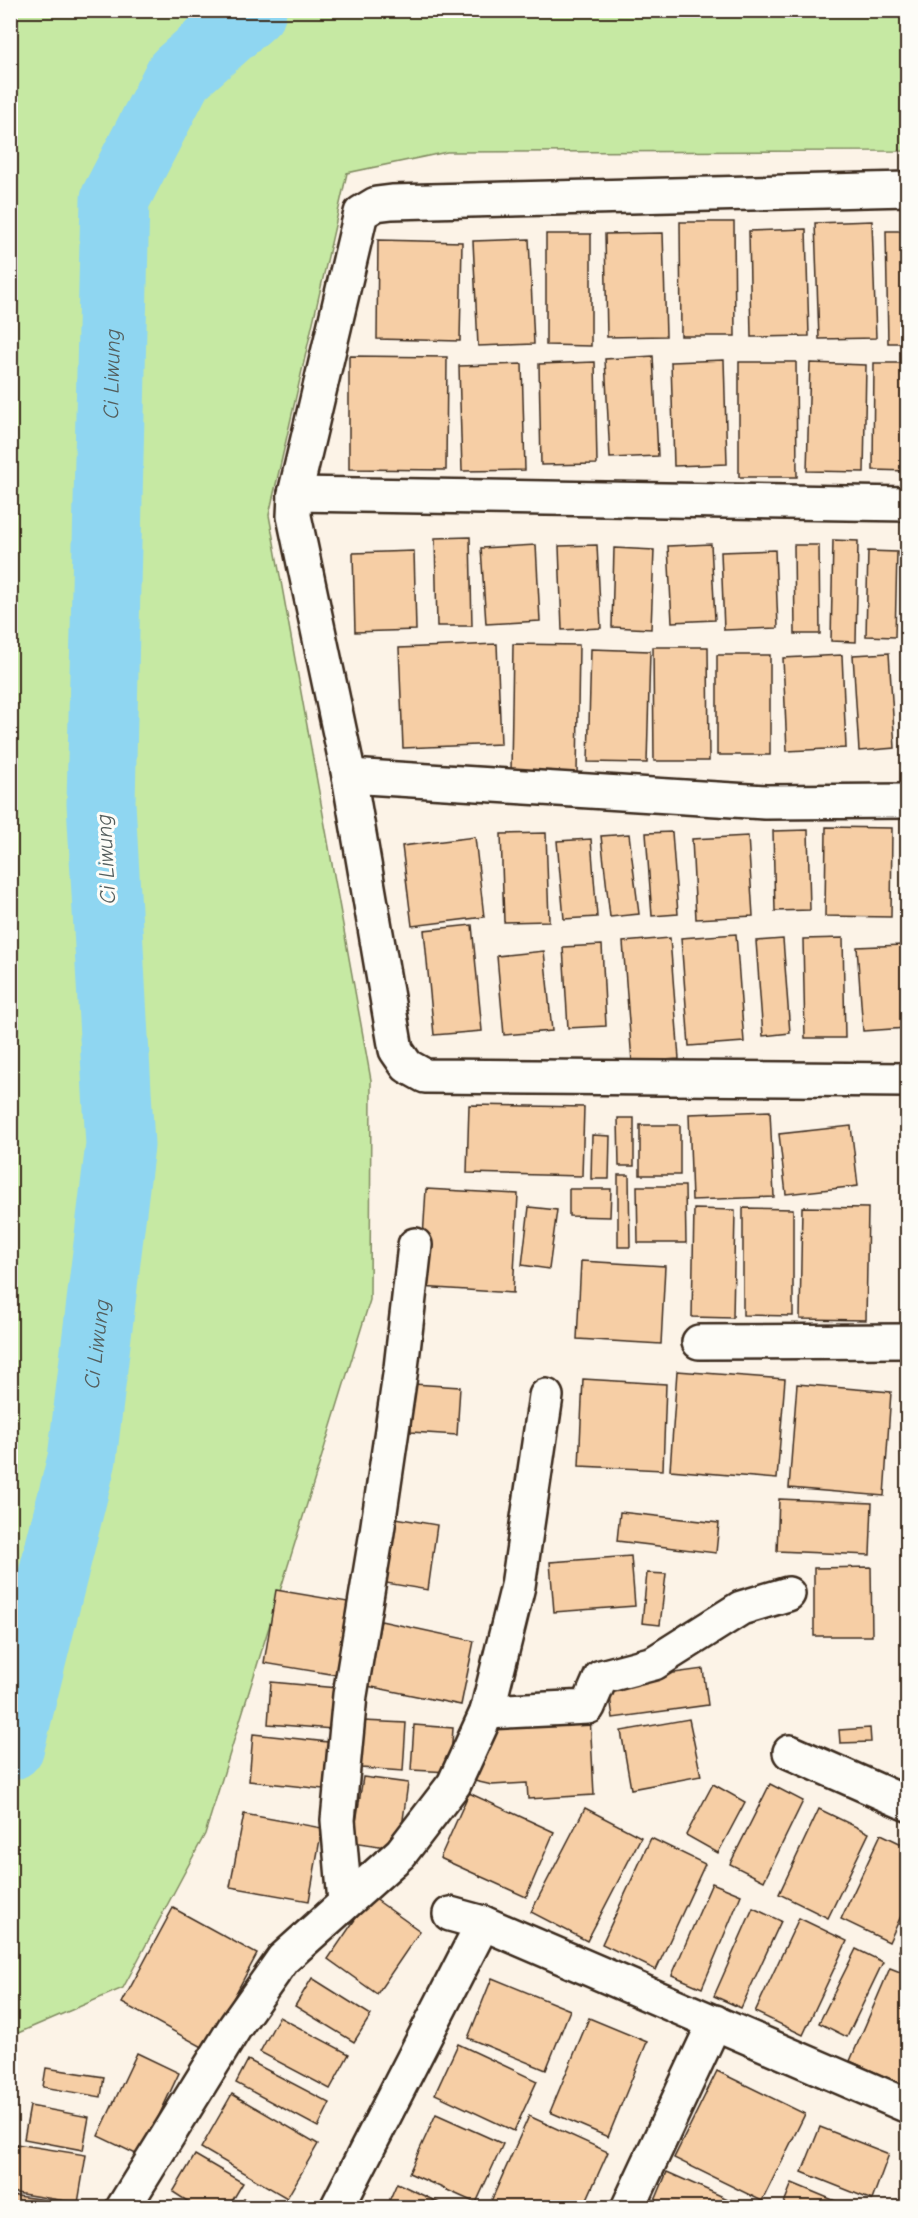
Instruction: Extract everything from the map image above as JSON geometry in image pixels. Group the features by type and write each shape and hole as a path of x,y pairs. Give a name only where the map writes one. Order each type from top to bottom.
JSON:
{"street":[{"path":"908,189 376,204 361,213 295,494 294,516 297,539 349,776 396,1050 407,1066 425,1076 908,1080"},
{"path":"295,494 908,504"},
{"path":"349,776 765,802 908,801"},
{"path":"345,1902 338,1820 350,1695 401,1368 415,1245"},
{"path":"699,1342 908,1341"},
{"path":"123,2208 235,2027 283,1959 401,1853 454,1784 487,1712 518,1586 546,1396"},
{"path":"487,1712 588,1707 601,1677 654,1663 741,1608 788,1594"},
{"path":"790,1752 908,1804"},
{"path":"450,1914 483,1923 908,2106"},
{"path":"337,2208 483,1923"},
{"path":"628,2208 715,2022"}],"green space":[{"path":"11,11 907,11 907,151 447,152 347,173 269,515 371,1080 370,1300 205,1834 123,1988 11,2036"}],"building":[{"path":"872,221 876,338 819,339 815,223"},
{"path":"680,222 734,222 735,336 681,336"},
{"path":"806,229 809,336 751,337 749,231"},
{"path":"886,231 908,231 908,343 888,343"},
{"path":"663,233 666,336 607,337 605,234"},
{"path":"546,234 591,234 591,346 546,345"},
{"path":"529,239 534,344 478,346 473,241"},
{"path":"378,240 462,242 460,341 377,339"},
{"path":"349,356 447,357 446,470 349,469"},
{"path":"653,356 658,456 610,458 605,359"},
{"path":"724,360 727,464 674,466 671,362"},
{"path":"595,362 597,464 541,465 539,364"},
{"path":"739,362 796,362 797,477 739,477"},
{"path":"810,363 866,365 864,472 807,471"},
{"path":"874,363 908,363 908,471 873,470"},
{"path":"522,364 525,470 462,471 459,366"},
{"path":"470,537 472,626 437,626 435,538"},
{"path":"833,540 858,541 856,642 831,641"},
{"path":"711,544 715,620 672,622 668,546"},
{"path":"536,545 540,621 486,624 481,548"},
{"path":"597,545 601,628 562,630 559,546"},
{"path":"794,545 819,545 820,634 795,634"},
{"path":"614,548 654,550 651,629 612,627"},
{"path":"775,550 778,628 724,630 721,552"},
{"path":"414,551 416,630 355,632 353,553"},
{"path":"868,551 897,552 895,637 866,636"},
{"path":"497,644 501,744 403,748 399,648"},
{"path":"513,644 579,645 577,774 511,772"},
{"path":"653,647 708,647 709,761 654,761"},
{"path":"591,649 650,651 647,763 588,762"},
{"path":"889,653 895,748 859,751 853,655"},
{"path":"717,655 770,655 770,755 717,755"},
{"path":"842,655 846,748 787,751 783,658"},
{"path":"905,655 908,655 908,772 907,772"},
{"path":"826,827 892,828 891,917 825,916"},
{"path":"808,830 810,910 775,911 773,831"},
{"path":"672,832 678,914 652,916 646,833"},
{"path":"906,832 908,832 908,921 907,921"},
{"path":"546,833 549,921 504,922 501,834"},
{"path":"629,834 639,914 610,917 601,836"},
{"path":"748,836 753,916 696,919 692,839"},
{"path":"475,837 484,917 412,926 402,846"},
{"path":"591,839 597,917 564,919 557,841"},
{"path":"472,925 482,1031 434,1035 424,930"},
{"path":"736,934 744,1042 689,1046 681,938"},
{"path":"670,938 679,1059 632,1062 623,942"},
{"path":"843,938 845,1038 805,1038 803,939"},
{"path":"783,939 790,1033 763,1036 756,941"},
{"path":"602,945 606,1026 568,1028 563,947"},
{"path":"902,945 907,1028 863,1031 857,947"},
{"path":"544,951 552,1031 504,1035 497,956"},
{"path":"469,1105 584,1107 582,1176 467,1173"},
{"path":"770,1111 774,1197 692,1200 689,1114"},
{"path":"618,1118 634,1118 634,1166 619,1166"},
{"path":"640,1125 680,1125 680,1175 640,1175"},
{"path":"851,1126 858,1186 786,1194 779,1134"},
{"path":"592,1135 610,1136 609,1179 591,1179"},
{"path":"618,1175 629,1175 630,1247 618,1247"},
{"path":"637,1186 685,1186 686,1243 638,1243"},
{"path":"426,1189 518,1194 513,1293 420,1287"},
{"path":"569,1189 611,1189 610,1217 569,1216"},
{"path":"529,1207 557,1210 549,1269 522,1265"},
{"path":"802,1207 868,1208 866,1320 800,1319"},
{"path":"743,1208 793,1209 793,1316 743,1315"},
{"path":"694,1209 735,1210 733,1318 692,1317"},
{"path":"581,1261 665,1266 661,1344 577,1339"},
{"path":"677,1371 785,1379 777,1479 670,1470"},
{"path":"583,1379 666,1384 663,1470 579,1466"},
{"path":"413,1384 460,1387 457,1435 411,1432"},
{"path":"797,1384 891,1392 884,1496 789,1488"},
{"path":"779,1499 872,1503 870,1555 777,1551"},
{"path":"620,1512 719,1523 716,1553 617,1541"},
{"path":"390,1517 437,1525 428,1590 380,1582"},
{"path":"631,1556 635,1606 554,1612 550,1562"},
{"path":"871,1567 872,1636 814,1636 814,1568"},
{"path":"647,1573 666,1574 660,1625 642,1623"},
{"path":"276,1590 348,1602 336,1675 264,1663"},
{"path":"381,1621 474,1641 461,1705 367,1686"},
{"path":"703,1669 708,1705 613,1718 608,1682"},
{"path":"271,1682 337,1688 333,1729 268,1724"},
{"path":"590,1715 594,1795 528,1799 527,1783 492,1785 470,1780 489,1721"},
{"path":"689,1719 701,1776 631,1789 621,1731"},
{"path":"363,1721 406,1723 403,1771 361,1768"},
{"path":"414,1725 453,1728 450,1772 411,1770"},
{"path":"870,1728 871,1742 840,1743 839,1730"},
{"path":"253,1734 328,1742 323,1789 249,1781"},
{"path":"363,1777 408,1783 399,1849 353,1842"},
{"path":"713,1784 745,1802 718,1853 686,1835"},
{"path":"770,1784 803,1801 764,1881 730,1864"},
{"path":"469,1793 554,1832 526,1897 440,1858"},
{"path":"585,1808 641,1837 587,1941 531,1912"},
{"path":"819,1809 869,1833 828,1918 779,1894"},
{"path":"244,1814 322,1828 309,1901 230,1887"},
{"path":"881,1834 908,1847 908,1901 889,1942 841,1919"},
{"path":"651,1838 705,1864 656,1970 602,1944"},
{"path":"712,1883 741,1895 702,1988 672,1975"},
{"path":"371,1896 420,1931 377,1994 328,1959"},
{"path":"173,1908 257,1954 206,2049 122,2003"},
{"path":"753,1908 781,1921 741,2008 714,1996"},
{"path":"799,1918 847,1941 803,2035 755,2012"},
{"path":"908,1934 908,1955 899,1951"},
{"path":"856,1949 883,1962 847,2037 819,2023"},
{"path":"890,1968 908,1975 908,2087 850,2061"},
{"path":"312,1978 371,2015 354,2042 295,2006"},
{"path":"492,1978 570,2010 546,2070 468,2038"},
{"path":"279,2017 349,2054 330,2089 260,2052"},
{"path":"589,2018 647,2042 608,2137 550,2112"},
{"path":"458,2044 537,2081 514,2131 435,2094"},
{"path":"137,2053 179,2073 140,2156 98,2136"},
{"path":"248,2060 330,2103 318,2127 236,2083"},
{"path":"46,2068 104,2077 101,2097 43,2087"},
{"path":"717,2071 805,2114 762,2201 674,2158"},
{"path":"232,2094 318,2144 287,2198 201,2148"},
{"path":"30,2106 89,2117 83,2150 24,2139"},
{"path":"436,2114 503,2144 476,2203 409,2173"},
{"path":"529,2116 608,2152 583,2208 488,2208"},
{"path":"820,2127 889,2154 872,2200 802,2172"},
{"path":"10,2143 86,2155 78,2203 10,2192"},
{"path":"195,2155 243,2183 228,2208 198,2208 173,2192"},
{"path":"667,2172 748,2208 652,2208"},
{"path":"397,2183 450,2208 386,2208"},
{"path":"792,2183 852,2208 782,2208"},
{"path":"10,2195 67,2203 67,2208 10,2208"},
{"path":"244,2199 263,2208 240,2208"}],"waterway":[{"name":"Ci Liwung","path":"10,1746 82,1459 120,1145 101,803 115,199 179,75 252,10"}]}
